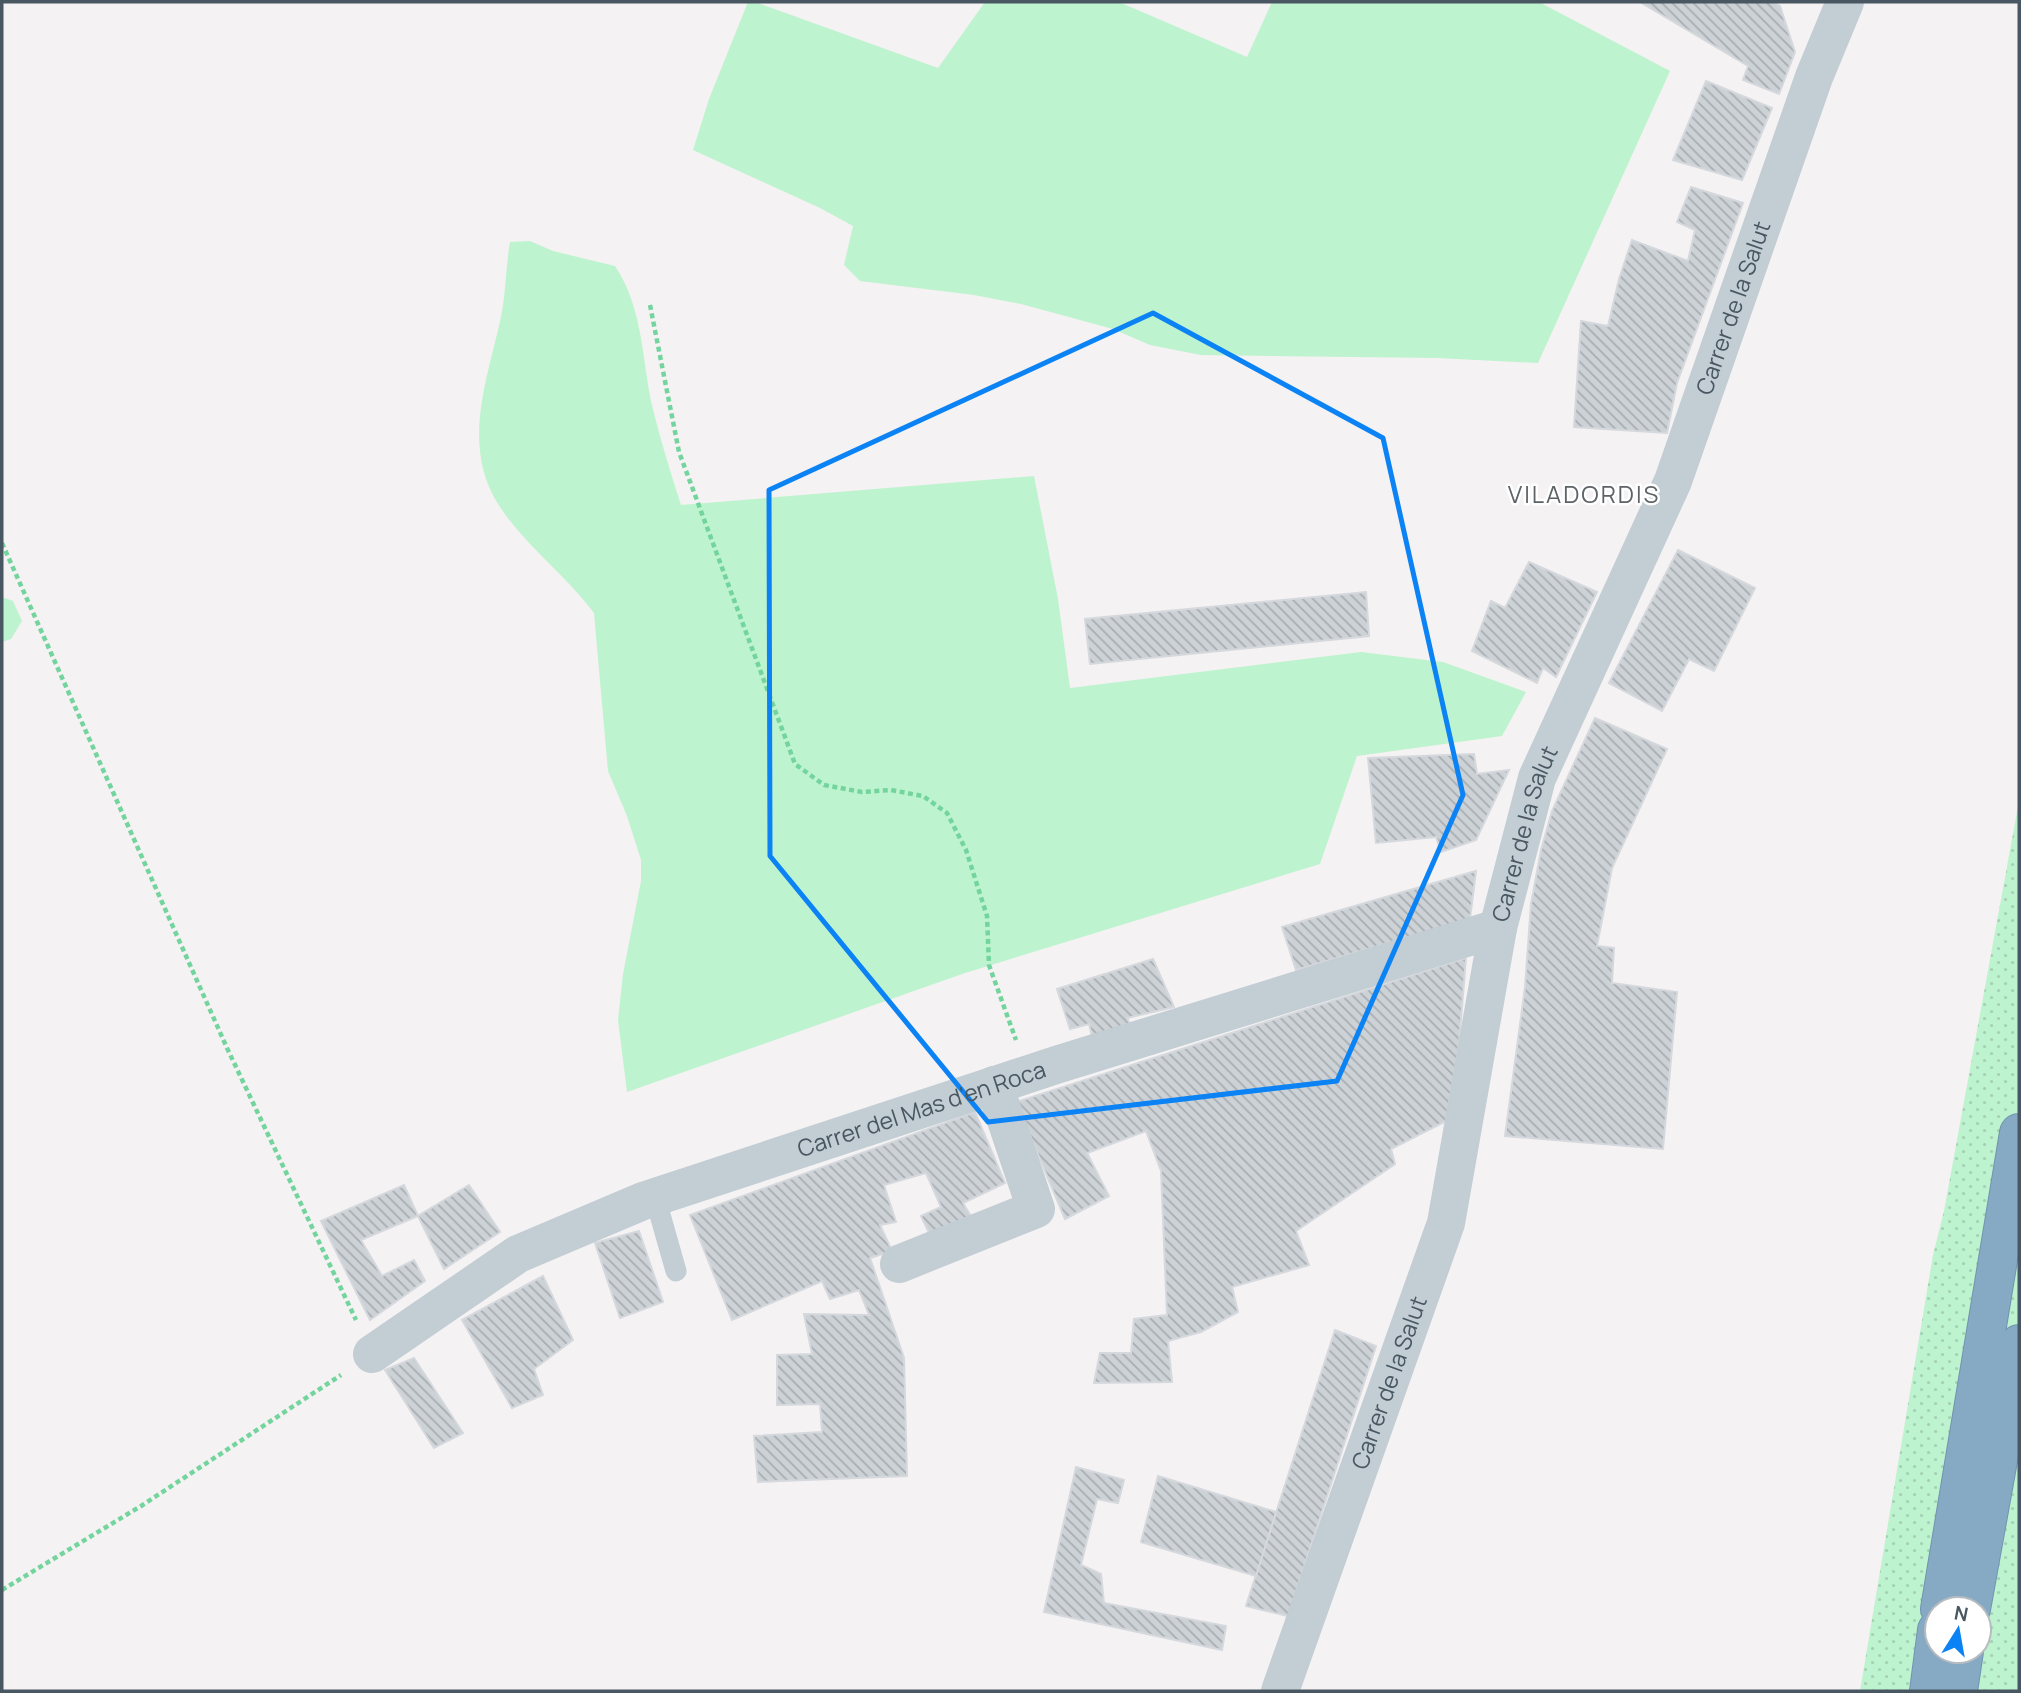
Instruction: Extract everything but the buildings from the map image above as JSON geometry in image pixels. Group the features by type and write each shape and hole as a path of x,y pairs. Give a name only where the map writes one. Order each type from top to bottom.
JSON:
{"highway":[{"path":"1942,1595 2019,1133"},
{"path":"1974,1595 2019,1344"},
{"path":"1928,1691 1932,1665"},
{"path":"1958,1691 1962,1665"}],"street":[{"name":"Carrer de la Salut","path":"1280,1691 1446,1223 1498,929 1537,778 1673,481 1800,116 1835,5"},
{"name":"Carrer del Mas d'en Roca","path":"372,1354 518,1254 655,1197 1011,1079 1498,929"},
{"path":"899,1264 1036,1209 1011,1079"}],"lane":[{"path":"655,1197 676,1272"}],"path":[{"path":"650,305 679,452 795,764 824,785 862,792 891,790 923,796 947,813 966,850 987,916 989,965 1011,1079"},
{"path":"2,543 227,1048 372,1354 141,1506 2,1590"}],"highlighted area":[{"path":"1153,313 1383,438 1463,795 1337,1081 988,1122 770,856 769,490"}],"green space":[{"path":"748,2 755,2 938,68 985,2 1119,2 1247,57 1272,2 1539,2 1670,71 1538,363 1437,358 1201,355 1150,345 1113,329 1021,304 974,295 860,281 844,265 853,226 820,208 693,150 709,99"},
{"path":"530,241 553,251 615,266 624,281 636,314 654,414 681,505 1034,476 1058,599 1070,688 1361,652 1443,662 1526,692 1502,736 1357,756 1320,864 965,973 627,1092 618,1020 623,974 641,881 641,860 627,816 608,771 594,613 508,519 487,481 481,457 481,409 502,312 510,242"},
{"path":"2,597 13,601 22,621 11,639 2,642"},
{"path":"2019,801 2019,1691 1860,1691 1933,1255 1944,1211"}],"district":[{"name":"VILADORDIS","path":"1584,495"}]}
